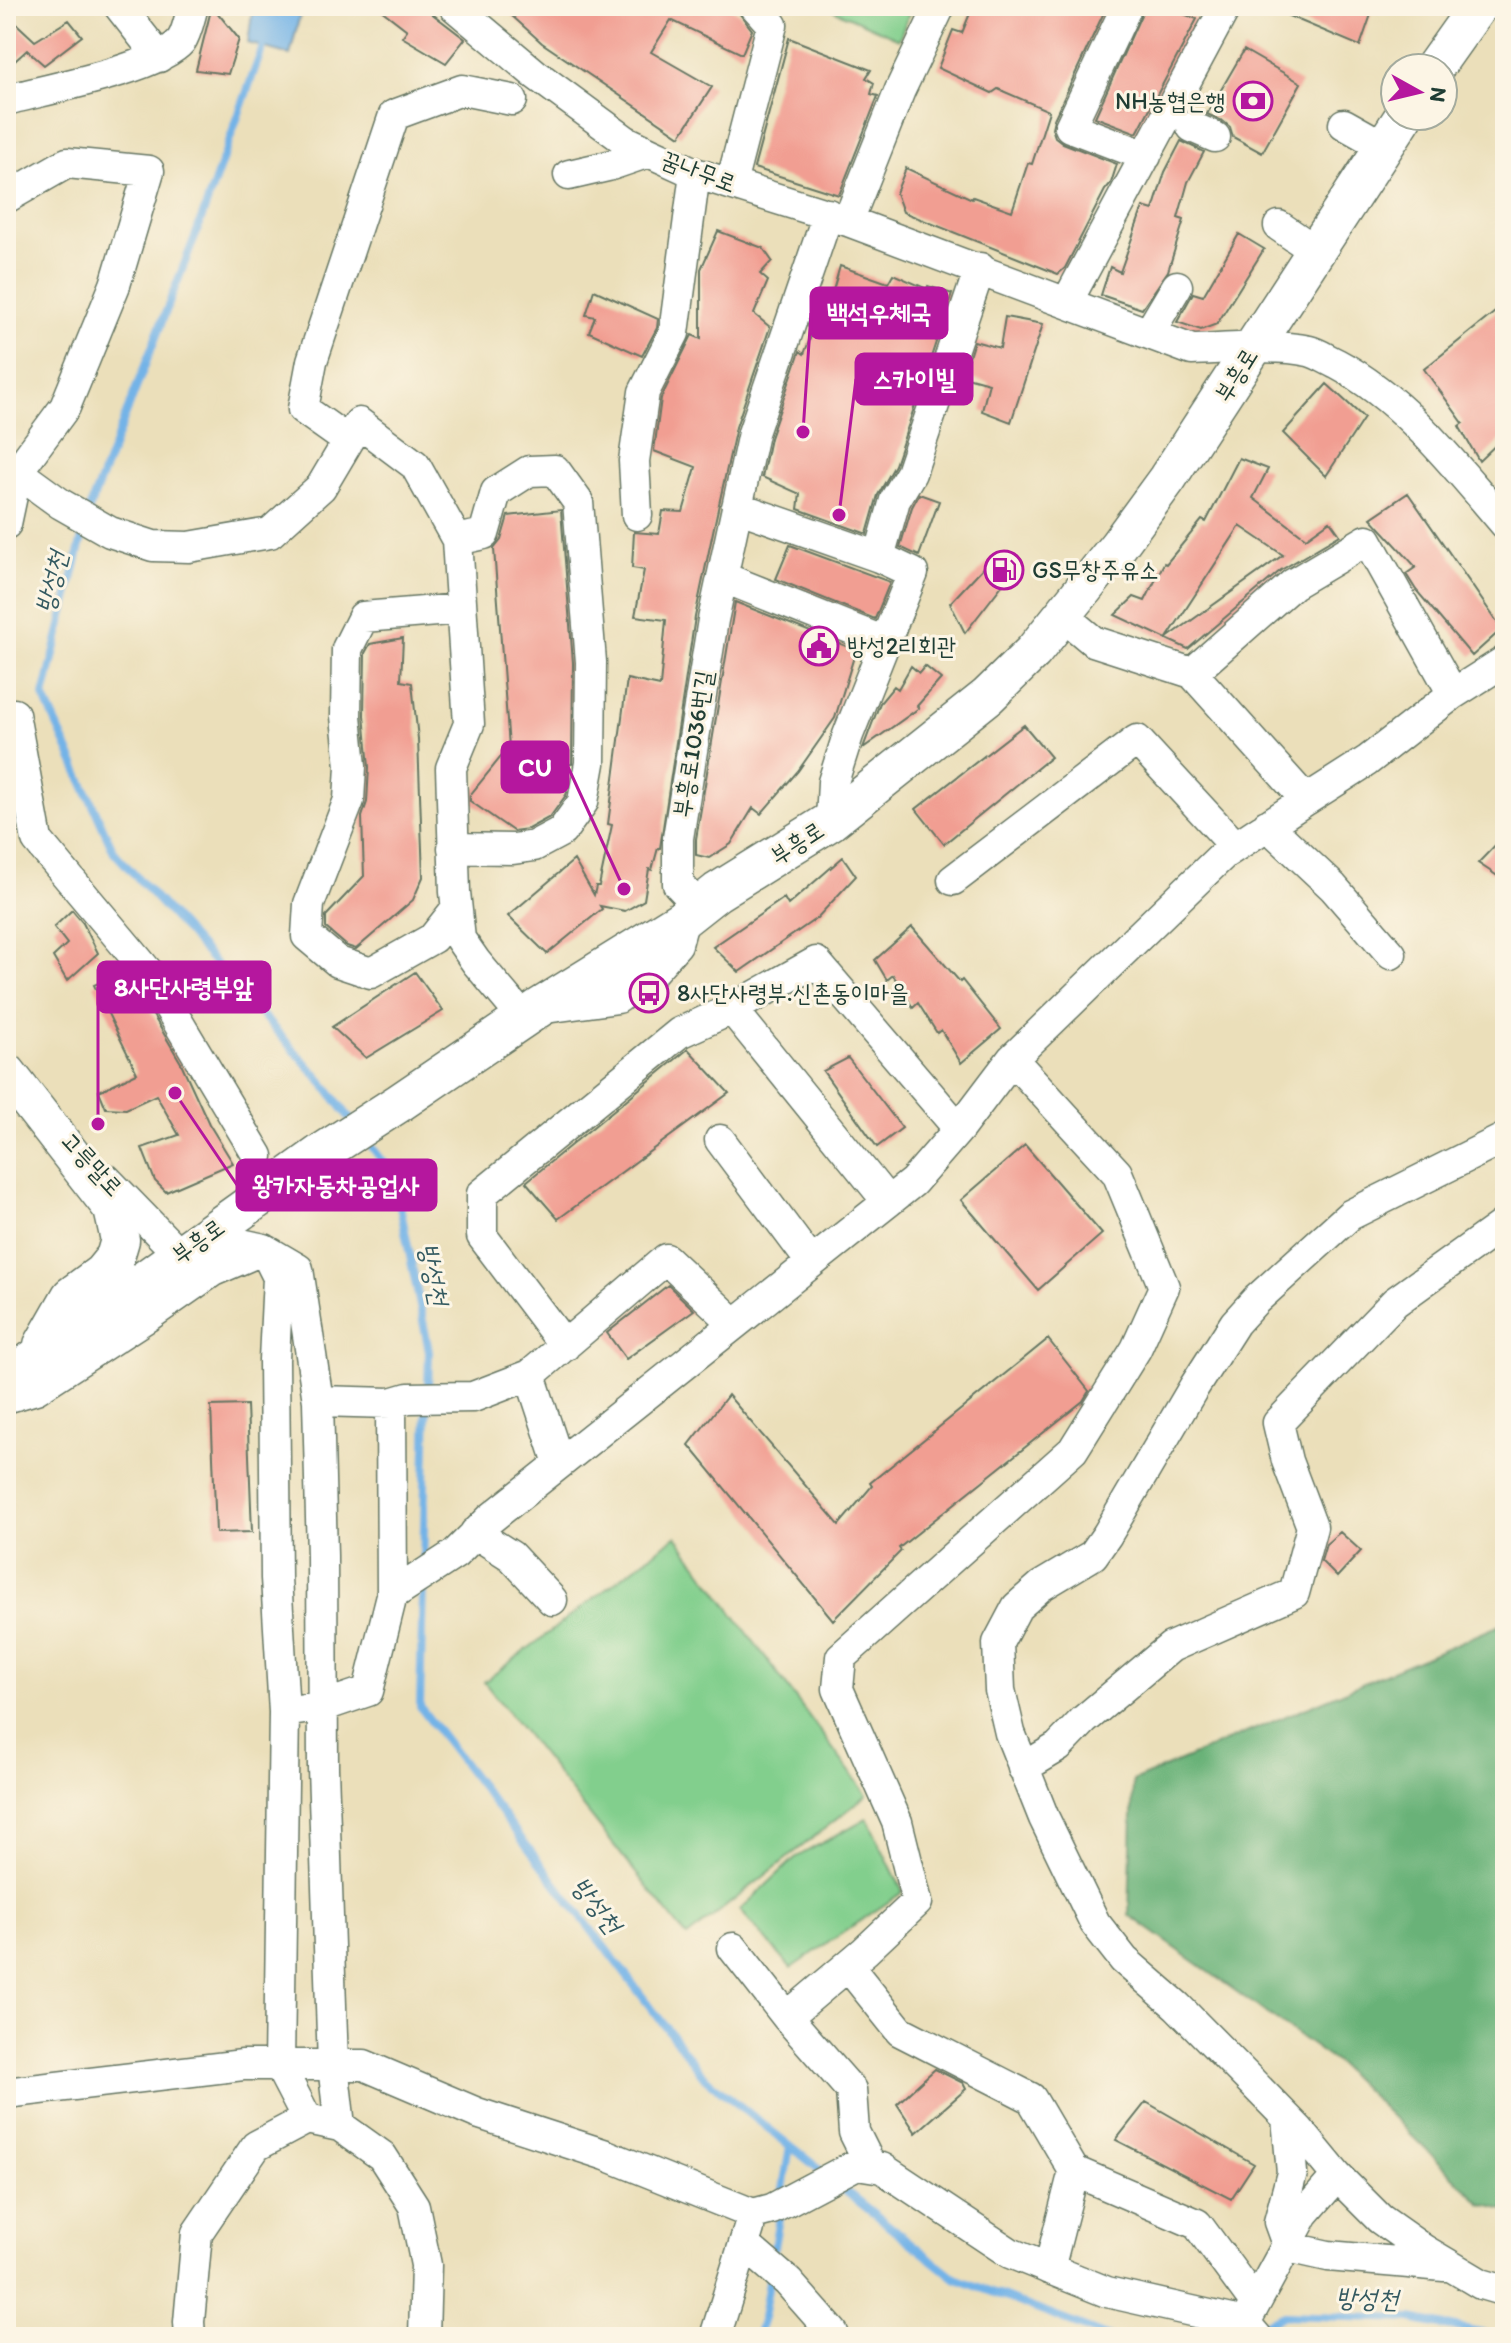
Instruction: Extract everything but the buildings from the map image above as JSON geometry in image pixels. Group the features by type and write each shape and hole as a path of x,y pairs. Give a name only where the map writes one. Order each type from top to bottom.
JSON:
{"main road":[{"path":"1445,52 1478,6"},
{"name":"부흥로","path":"20,1370 323,1152 831,821 988,696 1033,652 1167,479 1393,132"},
{"path":"6,1073 113,1209 120,1240 115,1257 102,1273 71,1296 20,1370"}],"street":[{"path":"6,100 96,78 159,57 182,41 193,6"},
{"name":"꿈나무로","path":"454,6 535,74 626,141 695,173 838,218 980,268 1192,350 1252,348 1311,351 1372,386 1417,425 1505,524"},
{"path":"731,184 772,25 755,6"},
{"name":"부흥로1036번길","path":"691,912 678,884 678,838 713,620 753,433 838,218 940,6"},
{"path":"1127,6 1070,127 1146,156"},
{"path":"1067,302 1223,7"},
{"path":"136,13 159,57"},
{"path":"348,441 303,409 312,361 394,115 462,90 512,100"},
{"path":"1344,124 1379,129"},
{"path":"569,175 649,152"},
{"path":"6,198 67,163 149,171 115,285 65,407 11,473 6,524"},
{"path":"637,515 634,461 644,392 674,333 695,173"},
{"path":"1279,226 1317,252"},
{"path":"879,557 895,500 911,473 980,268"},
{"path":"1149,333 1177,286"},
{"path":"11,473 110,532 153,546 189,547 270,533 321,487 359,423 415,465 457,540 469,724 451,768 456,909 460,939 476,962 531,1014"},
{"path":"453,848 513,849 534,846 562,831 583,802 590,749 591,662 578,502 555,470 529,471 496,492 484,534 457,540"},
{"path":"737,507 879,557 913,573 848,735 833,782 831,821"},
{"path":"1192,673 1293,584 1367,540 1453,694"},
{"path":"722,577 885,642"},
{"path":"456,909 433,938 371,973 338,962 307,936 309,904 349,800 351,766 346,716 347,649 363,617 461,609"},
{"path":"1062,615 1093,641 1192,673 1306,800"},
{"path":"399,1592 465,1544 559,1463 913,1182 959,1129 1012,1059 1224,854 1367,761 1453,694 1505,661"},
{"path":"6,714 14,714 37,840 148,972 258,1156"},
{"path":"953,880 1137,740 1235,846"},
{"path":"1267,825 1333,887 1391,954"},
{"path":"565,1346 482,1236 482,1194 679,1033 732,1009 816,962 959,1129"},
{"path":"732,1009 888,1202"},
{"path":"787,2017 917,1902 897,1822 838,1689 841,1657 1073,1450 1136,1349 1164,1287 1117,1173 1012,1059"},
{"name":"고릉말로","path":"6,1073 179,1254"},
{"path":"1505,1138 1350,1215 1255,1301 1235,1323 1194,1387 1093,1555 1041,1586 1017,1607 998,1643 1000,1690 1010,1733 1044,1818 1095,1923 1124,1960 1177,2006 1380,2219 1481,2284 1505,2291"},
{"path":"720,1140 811,1262"},
{"path":"1023,1768 1058,1747 1084,1720 1171,1647 1294,1593 1312,1527 1287,1461 1278,1423 1395,1302 1505,1223"},
{"path":"179,1254 241,1244 264,1249 298,1269 318,1401 323,1768 333,2065 340,2126"},
{"path":"6,1398 36,1389 213,1271 264,1249"},
{"path":"264,1249 278,1277 274,1360 276,1578 284,1712 279,2065 307,2119"},
{"path":"318,1401 473,1397 530,1375 666,1259 734,1323"},
{"path":"530,1375 559,1463"},
{"path":"284,1712 324,1706 368,1691 399,1592 400,1400"},
{"path":"465,1544 511,1556 552,1600"},
{"path":"733,1948 787,2017 851,2090 858,2168"},
{"path":"848,1966 900,2031 1031,2098 1074,2171 1197,2224 1252,2321"},
{"path":"6,2093 243,2065 364,2065 477,2113 606,2155 763,2212 858,2168 882,2168 1010,2253 1107,2292 1252,2321"},
{"path":"1287,2118 1292,2173 1279,2222 1288,2247"},
{"path":"190,2337 197,2233 256,2146 307,2119 340,2126 382,2156 414,2206 426,2265 424,2337"},
{"path":"1049,2269 1074,2171"},
{"path":"1252,2321 1275,2265 1288,2247 1304,2214 1337,2176"},
{"path":"715,2337 762,2260 763,2212"},
{"path":"1288,2247 1328,2256 1451,2266"},
{"path":"762,2260 834,2337"}],"green space":[{"path":"824,6 912,6 899,39"},
{"path":"676,1536 867,1795 687,1937 484,1682"},
{"path":"1505,1623 1505,2210 1482,2204 1338,2064 1129,1915 1133,1781"},
{"path":"867,1818 903,1892 791,1968 740,1910 795,1858"}],"water":[{"path":"253,6 302,6 290,55 248,43"}],"waterway":[{"name":"방성천","path":"88,512 196,234 266,38"},
{"name":"방성천","path":"85,525 44,696 114,852 320,1079 352,1121"},
{"name":"방성천","path":"365,1138 394,1176 429,1351 428,1391"},
{"name":"방성천","path":"423,1567 427,1405"},
{"name":"방성천","path":"423,1585 420,1707 705,2078 824,2173"},
{"path":"782,2195 790,2146"},
{"name":"방성천","path":"834,2182 955,2278 1109,2337"},
{"path":"772,2258 780,2212"},
{"path":"757,2337 770,2275"},
{"name":"방성천","path":"1257,2327 1284,2315 1411,2319 1500,2337"}],"place":[{"name":"NH농협은행","path":"1253,101"},
{"name":"백석우체국","path":"803,432"},
{"name":"스카이빌","path":"839,515"},
{"name":"GS무창주유소","path":"1004,570"},
{"name":"방성2리회관","path":"819,646"},
{"name":"CU","path":"624,889"},
{"name":"8사단사령부.신촌동이마을","path":"649,993"},
{"name":"왕카자동차공업사","path":"175,1093"},
{"name":"8사단사령부앞","path":"98,1124"}]}
